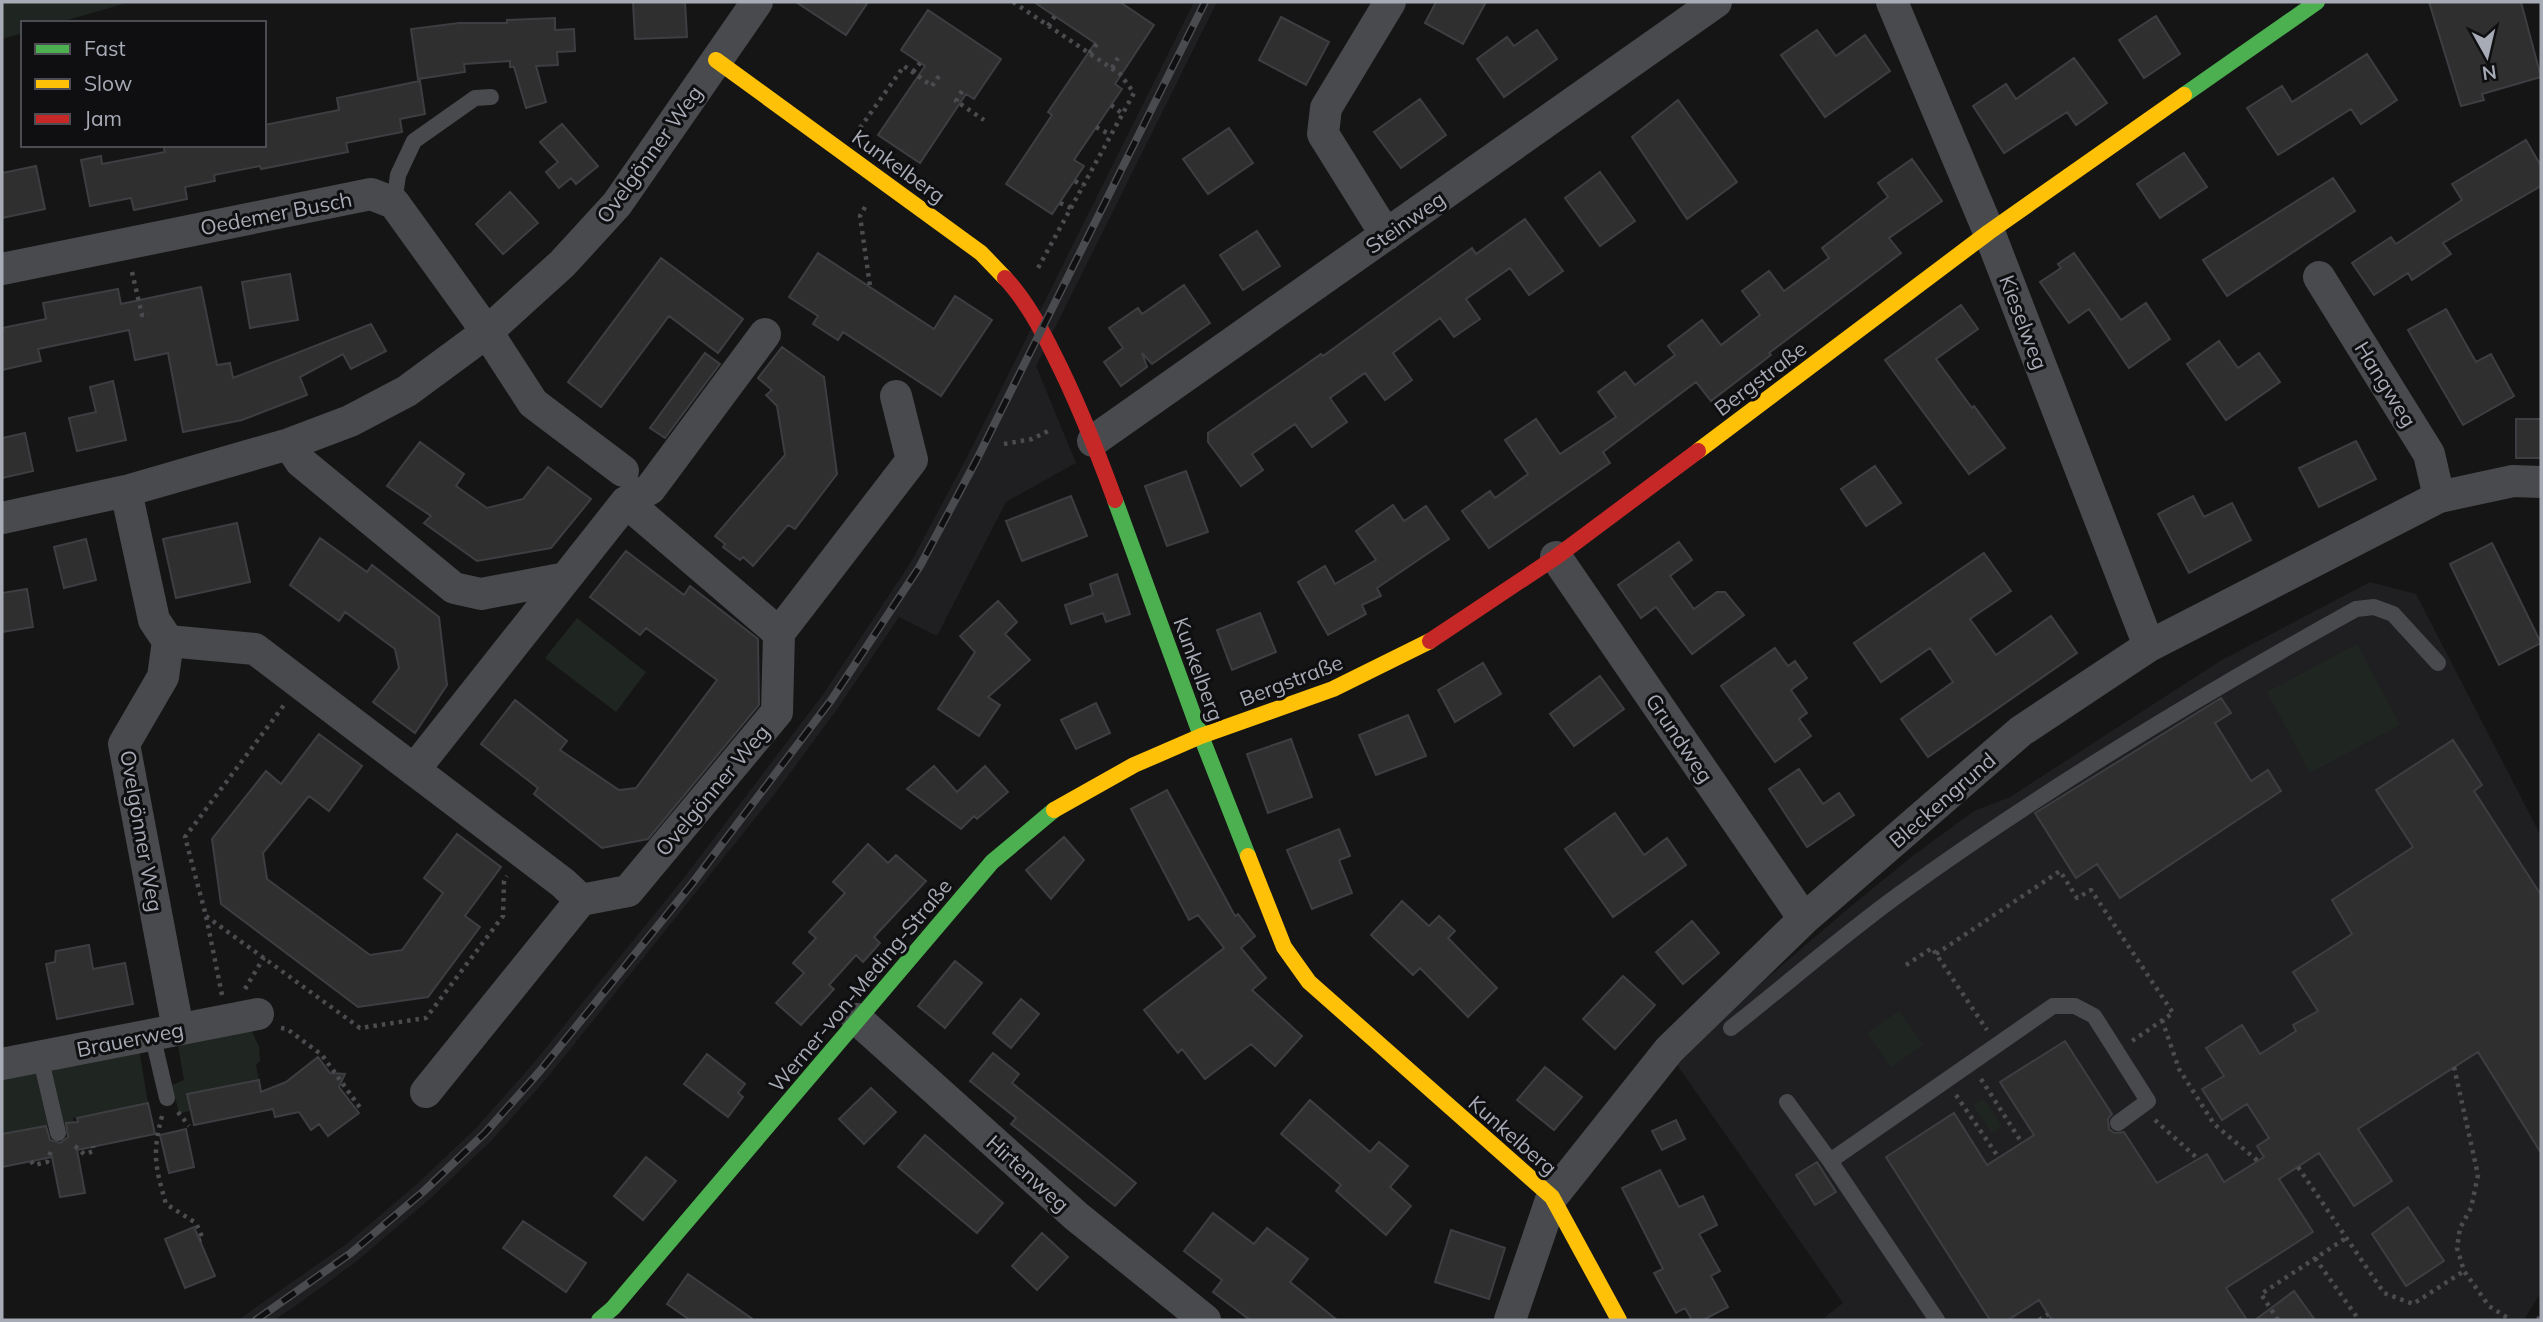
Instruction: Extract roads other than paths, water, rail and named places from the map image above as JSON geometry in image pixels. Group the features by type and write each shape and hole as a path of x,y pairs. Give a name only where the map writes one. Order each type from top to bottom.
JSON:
{"street":[{"name":"Ovelgönner Weg","path":"2,518 126,491 289,444 350,421 407,390 487,332 562,264 617,204 757,2"},
{"path":"1386,235 1323,134 1326,107 1390,2"},
{"name":"Steinweg","path":"1087,428 1386,235 1716,2"},
{"name":"Kieselweg","path":"1892,2 1989,232 2149,646"},
{"name":"Bergstraße","path":"1201,736 1333,689 1422,647 1556,558 1989,232 2317,2"},
{"name":"Kunkelberg","path":"716,60 981,253 1021,298 1042,331 1087,428 1201,736 1284,947 1309,982 1552,1197 1619,1320"},
{"name":"Oedemer Busch","path":"2,269 371,194 394,204"},
{"path":"394,204 487,332 533,403 623,471"},
{"name":"Hangweg","path":"2319,278 2429,454 2439,497"},
{"path":"414,770 626,502 650,489 765,334"},
{"path":"626,502 779,633 912,460 896,396"},
{"path":"289,444 301,462 454,588 481,594 566,578"},
{"name":"Bleckengrund","path":"1510,1320 1552,1197 1669,1050 1804,919 2021,731 2149,646 2439,497 2513,481 2541,482"},
{"path":"126,491 154,620 168,641 255,649 581,900 426,1091"},
{"name":"Grundweg","path":"1556,558 1804,919"},
{"name":"Ovelgönner Weg","path":"581,900 628,891 777,712 779,633"},
{"name":"Ovelgönner Weg","path":"165,1032 124,744 163,677 168,641"},
{"name":"Werner-von-Meding-Straße","path":"614,1316 857,1019 992,862 1054,810 1134,765 1201,736"},
{"name":"Hirtenweg","path":"857,1019 1076,1216 1205,1320"},
{"name":"Brauerweg","path":"2,1064 227,1020 267,1020"}],"lane":[{"path":"394,204 398,175 414,141 475,98 491,97"},
{"path":"1731,1028 1900,893 2071,777 2227,681 2356,609 2374,607 2393,614 2438,663"},
{"path":"1830,1161 2053,1006 2075,1006 2094,1016 2148,1101 2118,1123"},
{"path":"165,1032 167,1098"},
{"path":"40,1056 58,1133"},
{"path":"1787,1102 1937,1320"}],"railway":[{"path":"256,1320 351,1253 424,1191 485,1133 540,1071 691,885 832,699 920,566 976,461 1205,2"}]}
